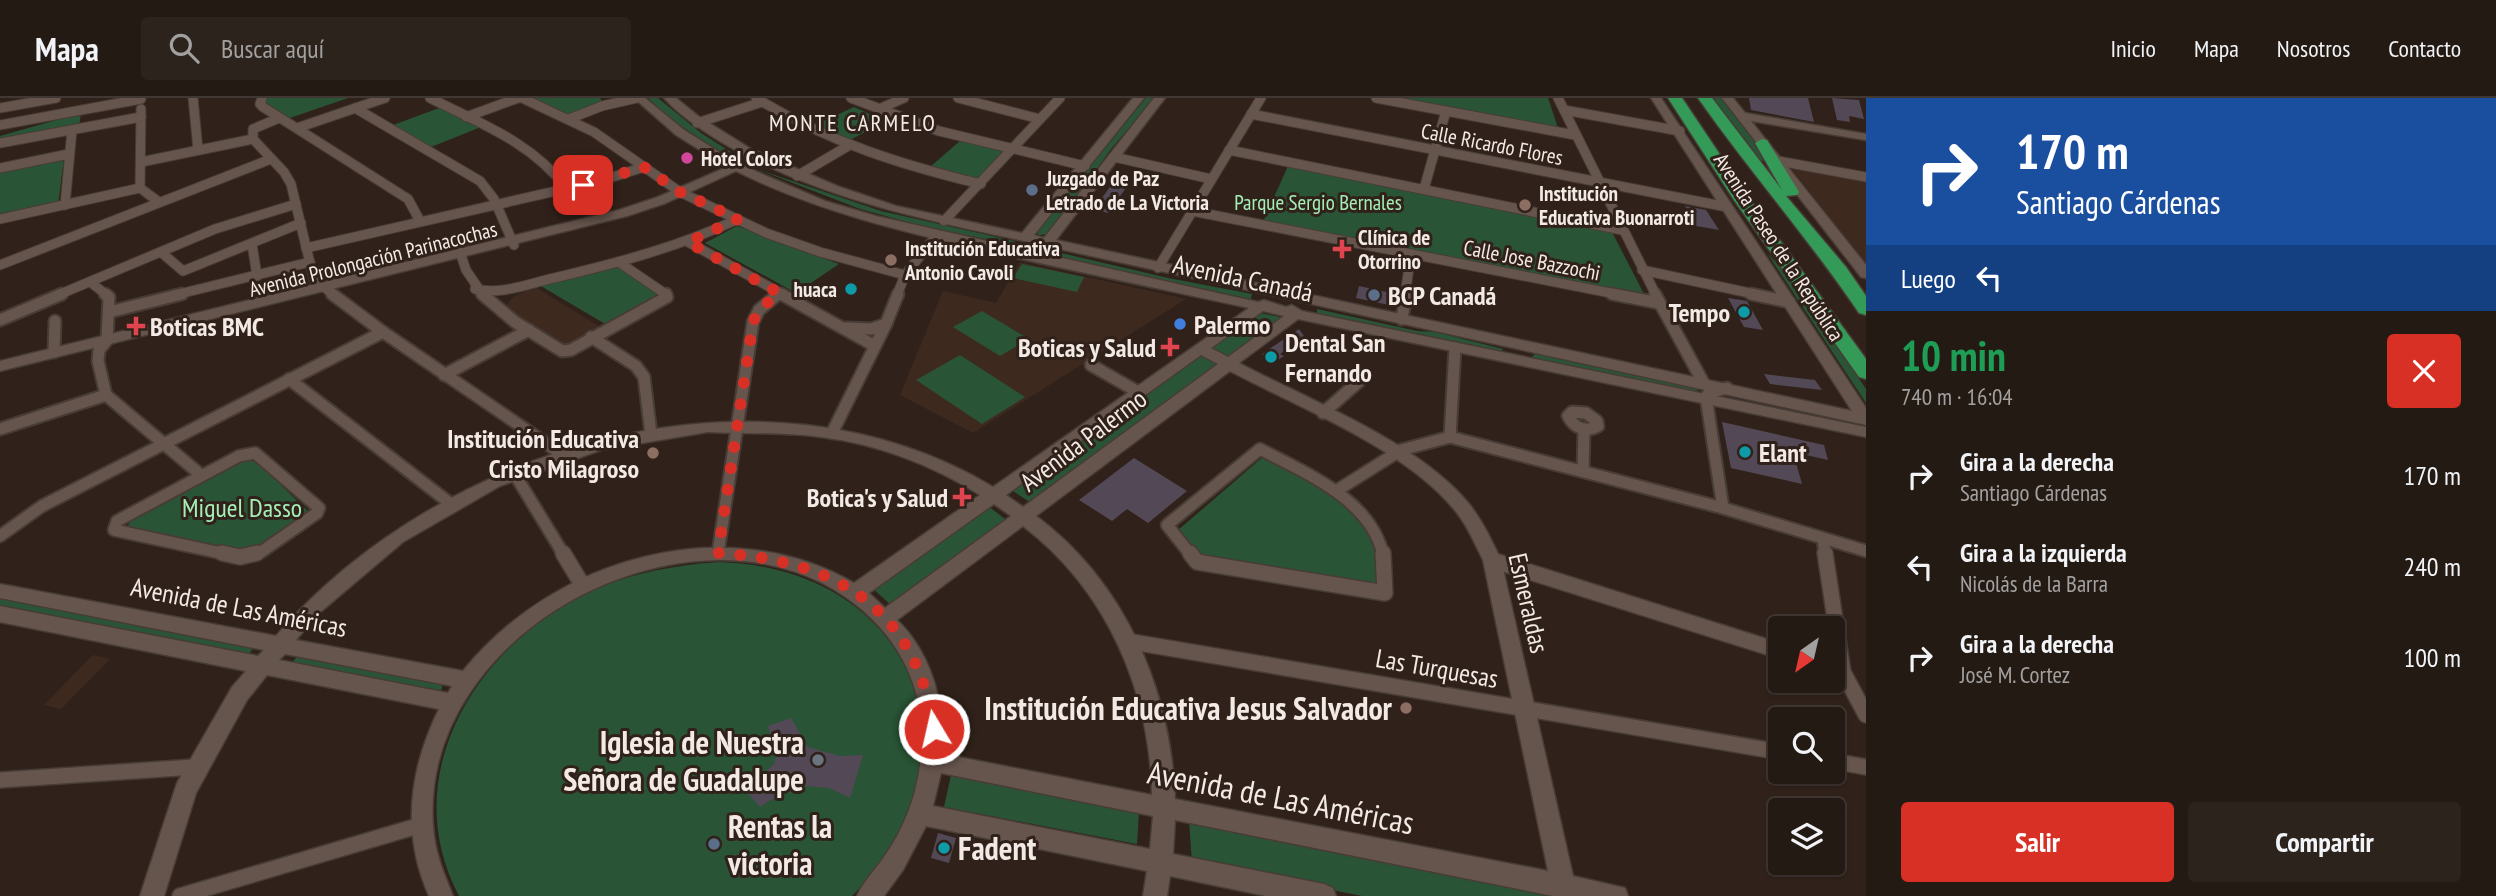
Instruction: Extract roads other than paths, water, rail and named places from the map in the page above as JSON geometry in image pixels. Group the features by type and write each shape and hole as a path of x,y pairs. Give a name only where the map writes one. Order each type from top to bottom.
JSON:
{"highway":[{"path":"1675,98 1866,373"},
{"path":"1705,98 1761,175 1840,271 1866,309"},
{"path":"1677,127 1691,140 1759,235 1775,245"},
{"path":"1762,143 1781,179 1828,241 1840,271"}],"street":[{"path":"0,108 56,98"},
{"path":"0,125 141,98 140,188"},
{"path":"184,98 192,98 198,150"},
{"path":"262,98 260,104 279,118 404,196 414,206 420,221"},
{"path":"297,128 385,98"},
{"path":"430,98 544,160 566,188"},
{"path":"457,112 494,98"},
{"path":"466,117 520,98 607,139 684,194 738,219 810,248 905,275"},
{"path":"569,119 602,106 638,98"},
{"name":"Avenida Canadá","path":"638,98 671,126 744,164 864,217 936,236 1053,262 1261,298 1325,303 1703,382 1866,420"},
{"name":"Avenida Canadá","path":"669,98 744,164 773,166 893,209 1035,243 1158,268 1289,308 1455,348 1866,432"},
{"path":"851,98 939,131 1084,166"},
{"path":"879,109 904,98"},
{"path":"958,98 1040,119"},
{"path":"944,221 1060,98"},
{"path":"1035,243 1084,166 1139,98"},
{"path":"997,249 1035,243 1114,157 1160,98"},
{"path":"1158,268 1261,98"},
{"path":"1376,98 1575,135"},
{"name":"Avenida Paseo de la República","path":"1656,98 1866,420"},
{"name":"Avenida Paseo de la República","path":"1727,98 1866,274"},
{"path":"697,123 759,100 848,146 922,170 981,184"},
{"path":"1561,104 1677,127"},
{"path":"1561,104 1640,267 1703,382"},
{"path":"355,108 468,173 485,186 497,204 512,242"},
{"path":"1424,189 1446,111"},
{"name":"Calle Ricardo Flores","path":"1251,114 1727,207"},
{"path":"1741,116 1866,137"},
{"path":"0,144 141,117"},
{"path":"279,118 253,130 253,139 285,172 296,204 314,280 444,375 564,455"},
{"path":"65,205 72,130"},
{"path":"141,162 253,139"},
{"path":"797,176 848,146"},
{"path":"1229,150 1622,230"},
{"path":"0,168 69,154"},
{"path":"1114,157 1211,179"},
{"path":"0,265 271,159"},
{"path":"1778,162 1866,177"},
{"name":"Avenida Prolongación Parinacochas","path":"0,375 103,345 324,289 512,242 638,215 744,164"},
{"path":"306,248 566,188 644,167"},
{"path":"0,219 140,188 159,202"},
{"path":"0,320 228,224 296,204"},
{"name":"Calle Jose Bazzochi","path":"1192,211 1659,303"},
{"path":"475,289 491,292 620,263 688,242 738,219"},
{"path":"161,252 183,271 301,223"},
{"path":"832,433 886,324 905,275 936,236"},
{"path":"688,242 875,346"},
{"path":"1035,243 1053,262"},
{"path":"253,244 257,276"},
{"path":"1402,319 1411,254"},
{"path":"461,255 475,289 504,313 562,351 571,350 667,297 666,293 620,263"},
{"path":"109,312 310,262"},
{"path":"1640,267 1787,298"},
{"path":"90,282 109,297 99,374 106,396 201,475"},
{"path":"504,313 501,305 503,298 526,285"},
{"path":"718,553 753,322 759,310 779,293"},
{"name":"Avenida Palermo","path":"856,592 1199,348 1261,298"},
{"path":"1289,308 1325,303"},
{"name":"Avenida Palermo","path":"886,618 1229,364 1289,308"},
{"path":"54,352 55,321"},
{"path":"839,326 863,329 886,324"},
{"path":"444,375 529,330"},
{"path":"0,536 35,510 383,332"},
{"path":"592,337 636,366 644,377 651,434"},
{"path":"1493,338 1508,348 1506,356 1499,357"},
{"name":"Avenida Prolongación Parinacochas","path":"0,366 54,352 103,345"},
{"name":"Esmeraldas","path":"1199,348 1396,450 1423,469 1459,505 1475,526 1492,560 1563,891"},
{"path":"1450,437 1455,348"},
{"path":"1537,348 1526,354 1538,365"},
{"path":"1091,365 1138,392"},
{"path":"1323,413 1365,376"},
{"path":"289,379 451,504"},
{"path":"1723,509 1706,400 1709,393 1728,388"},
{"path":"0,429 106,396"},
{"path":"152,896 164,844 194,768 224,714 276,644 358,567 404,533 451,504 514,473 564,455 651,434 736,426 832,433 912,454 954,472 994,494 1024,516 1078,567 1106,603 1127,641 1154,710 1164,767 1166,808 1163,863 1155,896"},
{"path":"1583,471 1584,429"},
{"path":"1336,491 1396,450 1422,441 1450,437 1723,509 1866,551"},
{"path":"1260,449 1336,491 1368,524 1378,540 1382,552 1385,593 1197,562 1167,525 1260,449"},
{"path":"255,453 319,510 261,552 240,557 114,530 117,521 201,475 239,456 255,453"},
{"path":"514,473 583,586"},
{"path":"1823,539 1832,616"},
{"path":"441,896 425,855 421,825 423,788 431,752 453,703 467,681 507,637 547,606 583,586 647,562 718,553 755,555 791,563 825,575 856,592 886,618 907,645 926,687 934,729 933,762 920,814 906,845 869,896"},
{"path":"1492,560 1768,647"},
{"name":"Avenida de Las Américas","path":"0,591 467,681"},
{"name":"Avenida de Las Américas","path":"0,614 453,703"},
{"name":"Las Turquesas","path":"1127,641 1768,750"},
{"path":"1845,681 1866,715"},
{"name":"Avenida de Las Américas","path":"933,762 1563,891 1616,896"},
{"path":"1845,763 1866,767"},
{"path":"0,780 194,768"},
{"path":"920,814 1324,896"},
{"path":"180,896 421,825"}],"place":[{"name":"Hotel Colors","path":"687,158"},
{"name":"Juzgado de Paz Letrado de La Victoria","path":"1032,190"},
{"name":"Institución Educativa Buonarroti","path":"1525,205"},
{"name":"Clínica de Otorrino","path":"1342,249"},
{"name":"Institución Educativa Antonio Cavoli","path":"891,260"},
{"name":"huaca","path":"851,289"},
{"name":"BCP Canadá","path":"1374,295"},
{"name":"Tempo","path":"1744,312"},
{"name":"Palermo","path":"1180,324"},
{"name":"Boticas BMC","path":"136,326"},
{"name":"Boticas y Salud","path":"1170,347"},
{"name":"Dental San Fernando","path":"1271,357"},
{"name":"Elant","path":"1745,452"},
{"name":"Institución Educativa Cristo Milagroso","path":"653,453"},
{"name":"Botica's y Salud","path":"962,497"},
{"name":"Institución Educativa Jesus Salvador","path":"1406,708"},
{"name":"Iglesia de Nuestra Señora de Guadalupe","path":"818,760"},
{"name":"Rentas la victoria","path":"714,844"},
{"name":"Fadent","path":"944,848"}],"district":[{"name":"MONTE CARMELO","path":"853,122"}],"park label":[{"name":"Parque Sergio Bernales","path":"1318,202"},
{"name":"Miguel Dasso","path":"242,507"}]}
